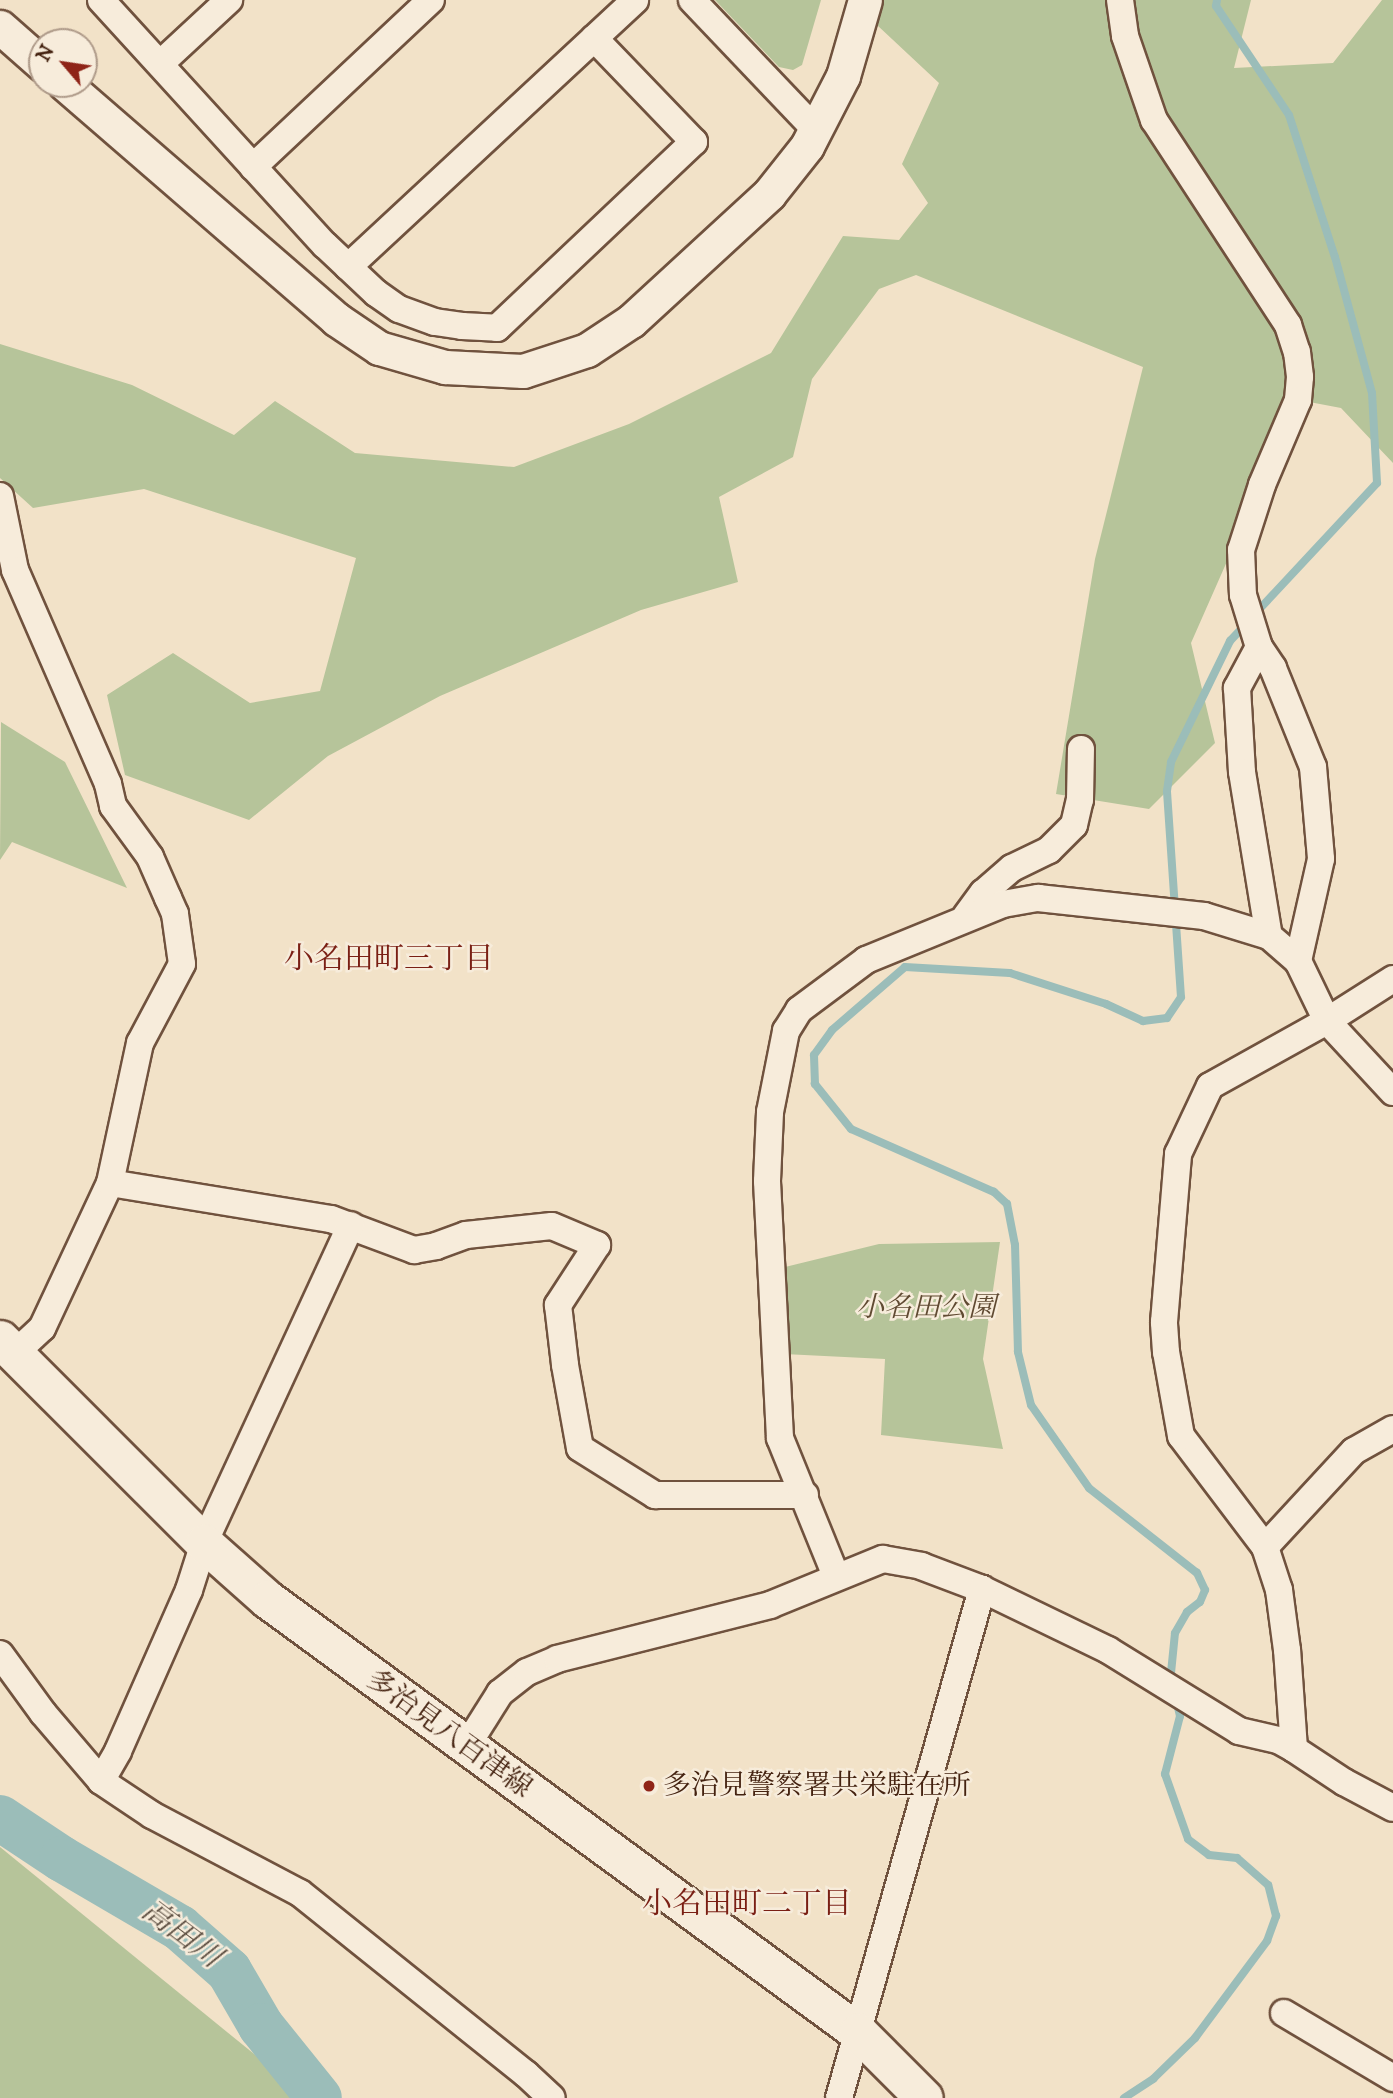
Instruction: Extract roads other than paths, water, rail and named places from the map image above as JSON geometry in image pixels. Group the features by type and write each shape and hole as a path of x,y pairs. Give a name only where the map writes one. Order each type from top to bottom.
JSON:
{"main road":[{"name":"多治見八百津線","path":"7,1346 204,1543 267,1599 858,2032 924,2098"}],"street":[{"path":"101,0 253,167 376,293 399,309 435,322 497,328 694,142 594,38"},
{"path":"161,63 229,0"},
{"path":"253,167 431,0"},
{"path":"348,267 635,0"},
{"path":"692,0 816,130"},
{"path":"81,98 336,318 379,348 445,367 523,371 587,350 631,321 769,194 807,146 843,76 865,0"},
{"path":"1120,0 1125,36 1154,120 1288,325 1297,352 1300,377 1298,400 1262,485 1241,550 1245,601 1257,642 1273,668 1313,768 1321,859 1298,961"},
{"path":"0,27 28,52"},
{"path":"0,496 15,570 108,784 113,806 150,857 175,914 182,964 140,1043 110,1182 42,1328 7,1346"},
{"path":"1257,642 1237,688 1242,772 1269,936"},
{"path":"965,918 983,893 1012,868 1049,850 1074,825 1080,800 1081,749"},
{"path":"836,1576 780,1438 767,1181 770,1112 786,1031 799,1010 866,961 1003,904 1038,898 1192,914 1269,936 1298,961 1327,1021 1393,1092"},
{"path":"1294,1749 1287,1650 1279,1590 1265,1547 1181,1436 1166,1352 1164,1322 1178,1154 1210,1086 1327,1021 1393,979"},
{"path":"110,1182 331,1219 414,1250 436,1246 466,1235 552,1226 597,1245 558,1305 565,1365 580,1448 654,1495 805,1495"},
{"path":"101,1781 118,1751 189,1590 204,1543 351,1225"},
{"path":"1265,1547 1354,1451 1393,1429"},
{"path":"466,1747 500,1693 527,1672 557,1659 771,1605 836,1576 883,1559 921,1566 982,1589 1108,1650 1239,1731 1278,1740 1344,1782 1393,1808"},
{"path":"839,2098 982,1589"},
{"path":"0,1654 43,1713 101,1781 152,1815 300,1893 552,2098"},
{"path":"1284,2012 1393,2078"}],"waterway":[{"path":"1217,0 1216,6 1289,115 1335,257 1372,393 1377,483 1254,615"},
{"path":"1173,1683 1171,1673 1175,1633 1187,1612 1200,1602 1205,1590 1197,1573 1089,1488 1031,1405 1018,1352 1015,1245 1007,1204 994,1192 851,1129 815,1084 814,1055 832,1030 905,967 1010,973 1106,1004 1143,1021 1167,1018 1181,997 1167,791 1171,762 1230,641 1246,624"},
{"path":"1124,2098 1153,2079 1195,2038 1267,1941 1276,1916 1268,1885 1237,1858 1209,1855 1188,1839 1165,1774 1180,1716 1176,1699"},
{"name":"高田川","path":"0,1818 62,1859 180,1928 229,1971 261,2026 319,2098"}],"place":[{"name":"多治見警察署共栄駐在所","path":"649,1786"}],"district":[{"name":"小名田町三丁目","path":"389,960"},
{"name":"小名田町二丁目","path":"747,1905"}],"park label":[{"name":"小名田公園","path":"926,1308"}]}
